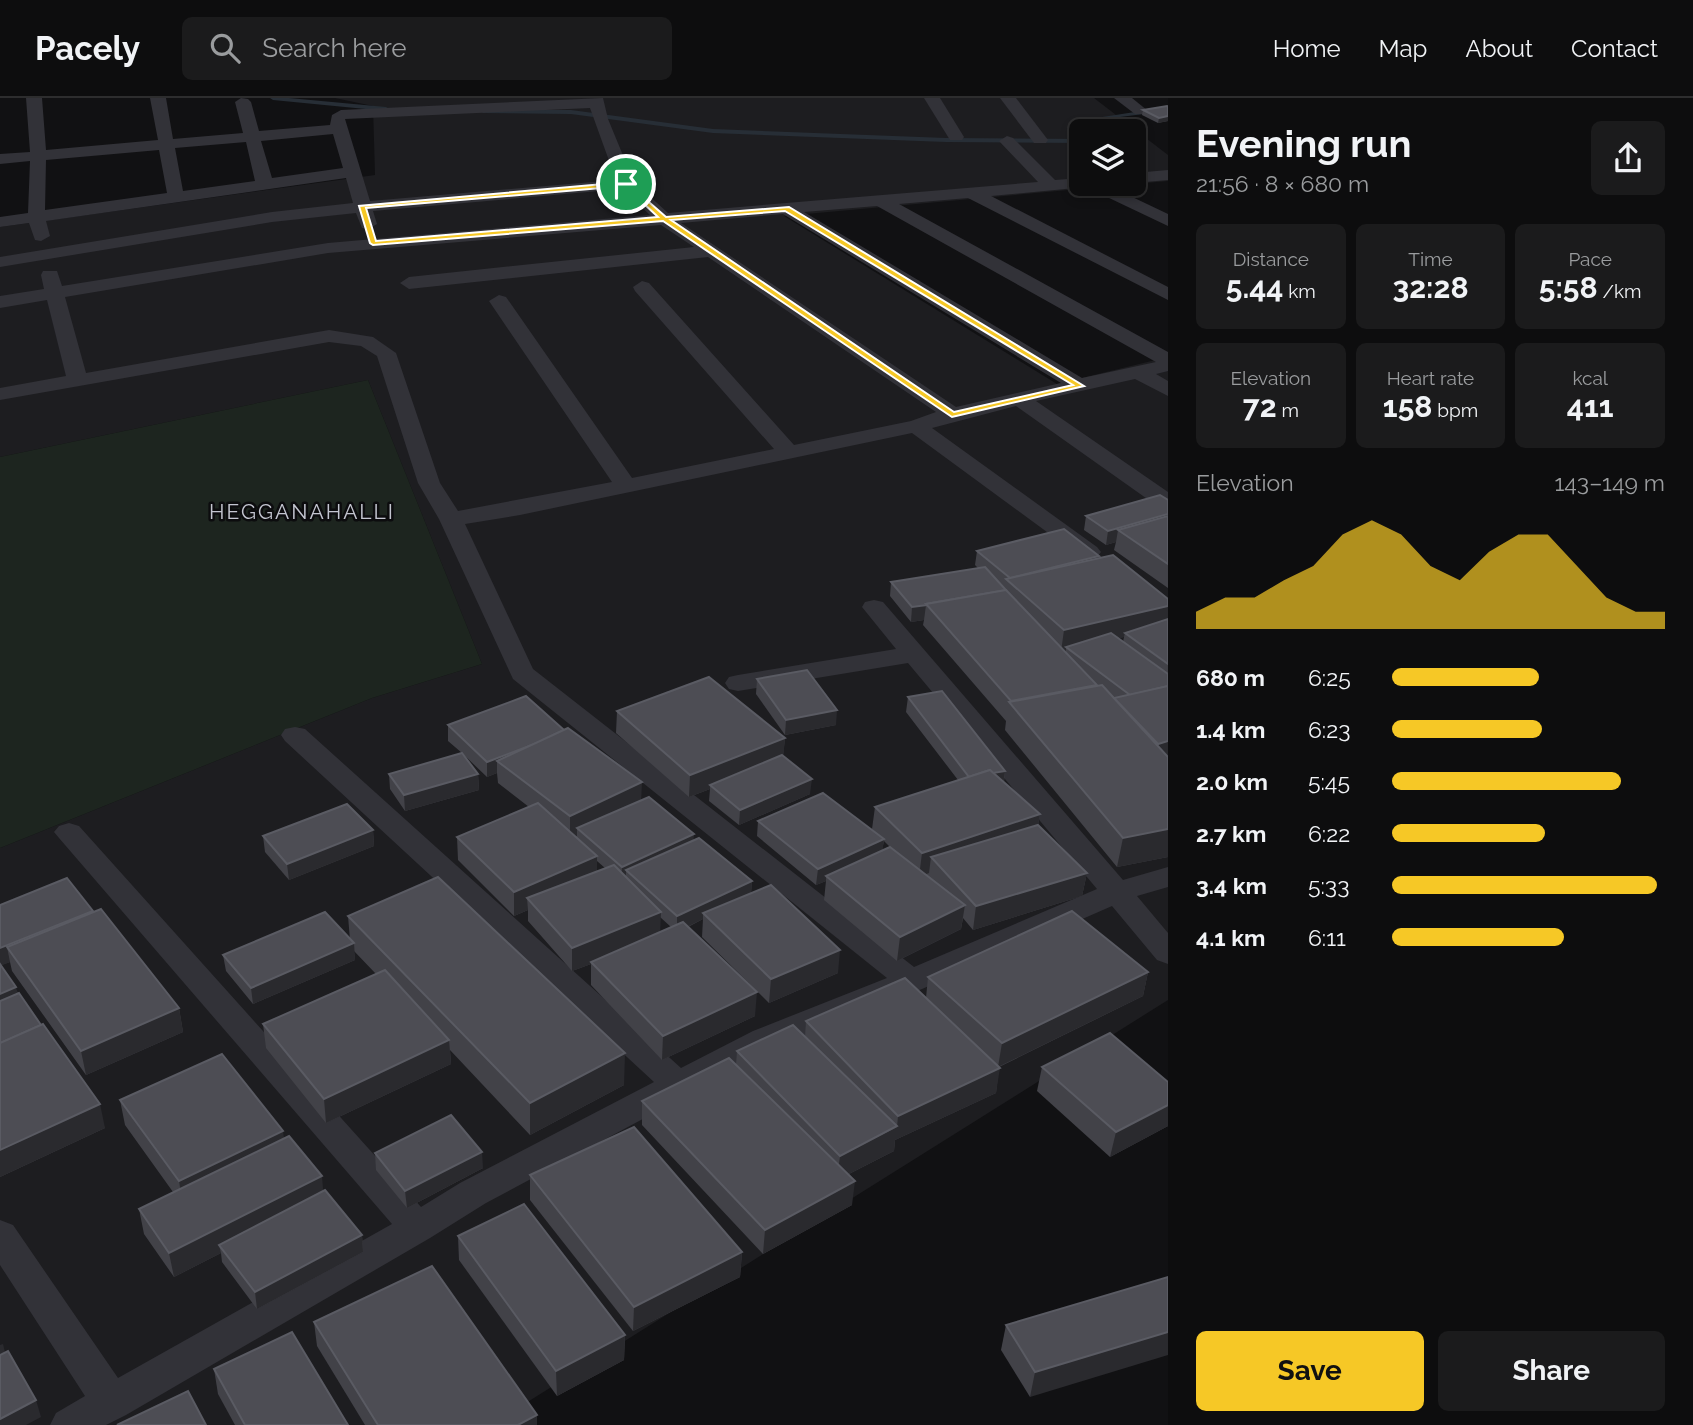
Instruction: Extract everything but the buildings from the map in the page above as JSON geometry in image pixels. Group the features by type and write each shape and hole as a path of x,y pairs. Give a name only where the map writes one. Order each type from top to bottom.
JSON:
{"street":[{"path":"34,98 38,156 36,218 53,294 78,381"},
{"path":"158,98 176,197"},
{"path":"932,98 956,137"},
{"path":"1008,98 1040,139"},
{"path":"1122,98 1140,111"},
{"path":"243,102 265,185"},
{"path":"373,243 339,129 337,118 341,115 414,110 597,109 626,184 664,219 952,415"},
{"path":"0,159 339,129"},
{"path":"1007,141 1051,186"},
{"path":"0,222 352,172"},
{"path":"1146,177 1168,175"},
{"path":"0,262 252,219 362,206 626,184"},
{"path":"0,302 253,259 373,243 1069,184"},
{"path":"972,193 1168,294"},
{"path":"1117,196 1168,221"},
{"path":"881,201 1168,363"},
{"path":"787,209 1080,386"},
{"path":"409,283 712,251"},
{"path":"642,287 789,452"},
{"path":"499,302 626,486"},
{"path":"0,394 329,336 366,341 386,353 429,483 451,519 522,673 911,981"},
{"path":"451,519 520,508 916,426 1168,363"},
{"path":"1139,372 1168,390"},
{"path":"1021,400 1168,503"},
{"path":"916,426 1106,564"},
{"path":"874,607 1168,953"},
{"path":"737,683 915,654"},
{"path":"295,735 678,1086"},
{"path":"69,832 417,1228"},
{"path":"70,1425 474,1193 765,1039 911,981 1118,892 1168,877"},
{"path":"0,1235 112,1402"}],"shaded area":[{"path":"335,98 1094,98 1121,119 1069,119 1069,190 784,216 1057,384 1168,357 1168,1000 491,1425 0,1425 0,848 372,698 482,664 368,380 0,457 0,227 375,175 373,106"},
{"path":"1146,138 1168,155 1168,181 1146,183"},
{"path":"368,380 482,664 372,698 0,848 0,457"}],"waterway":[{"path":"273,98 386,109"},
{"path":"1092,119 1168,109"},
{"path":"485,112 571,112 713,131 946,140 1069,141"}],"district":[{"name":"HEGGANAHALLI","path":"302,512"}],"route":[{"path":"626,184 362,206 373,243 664,219 952,415 1080,386 787,209 664,219 626,184"}]}
